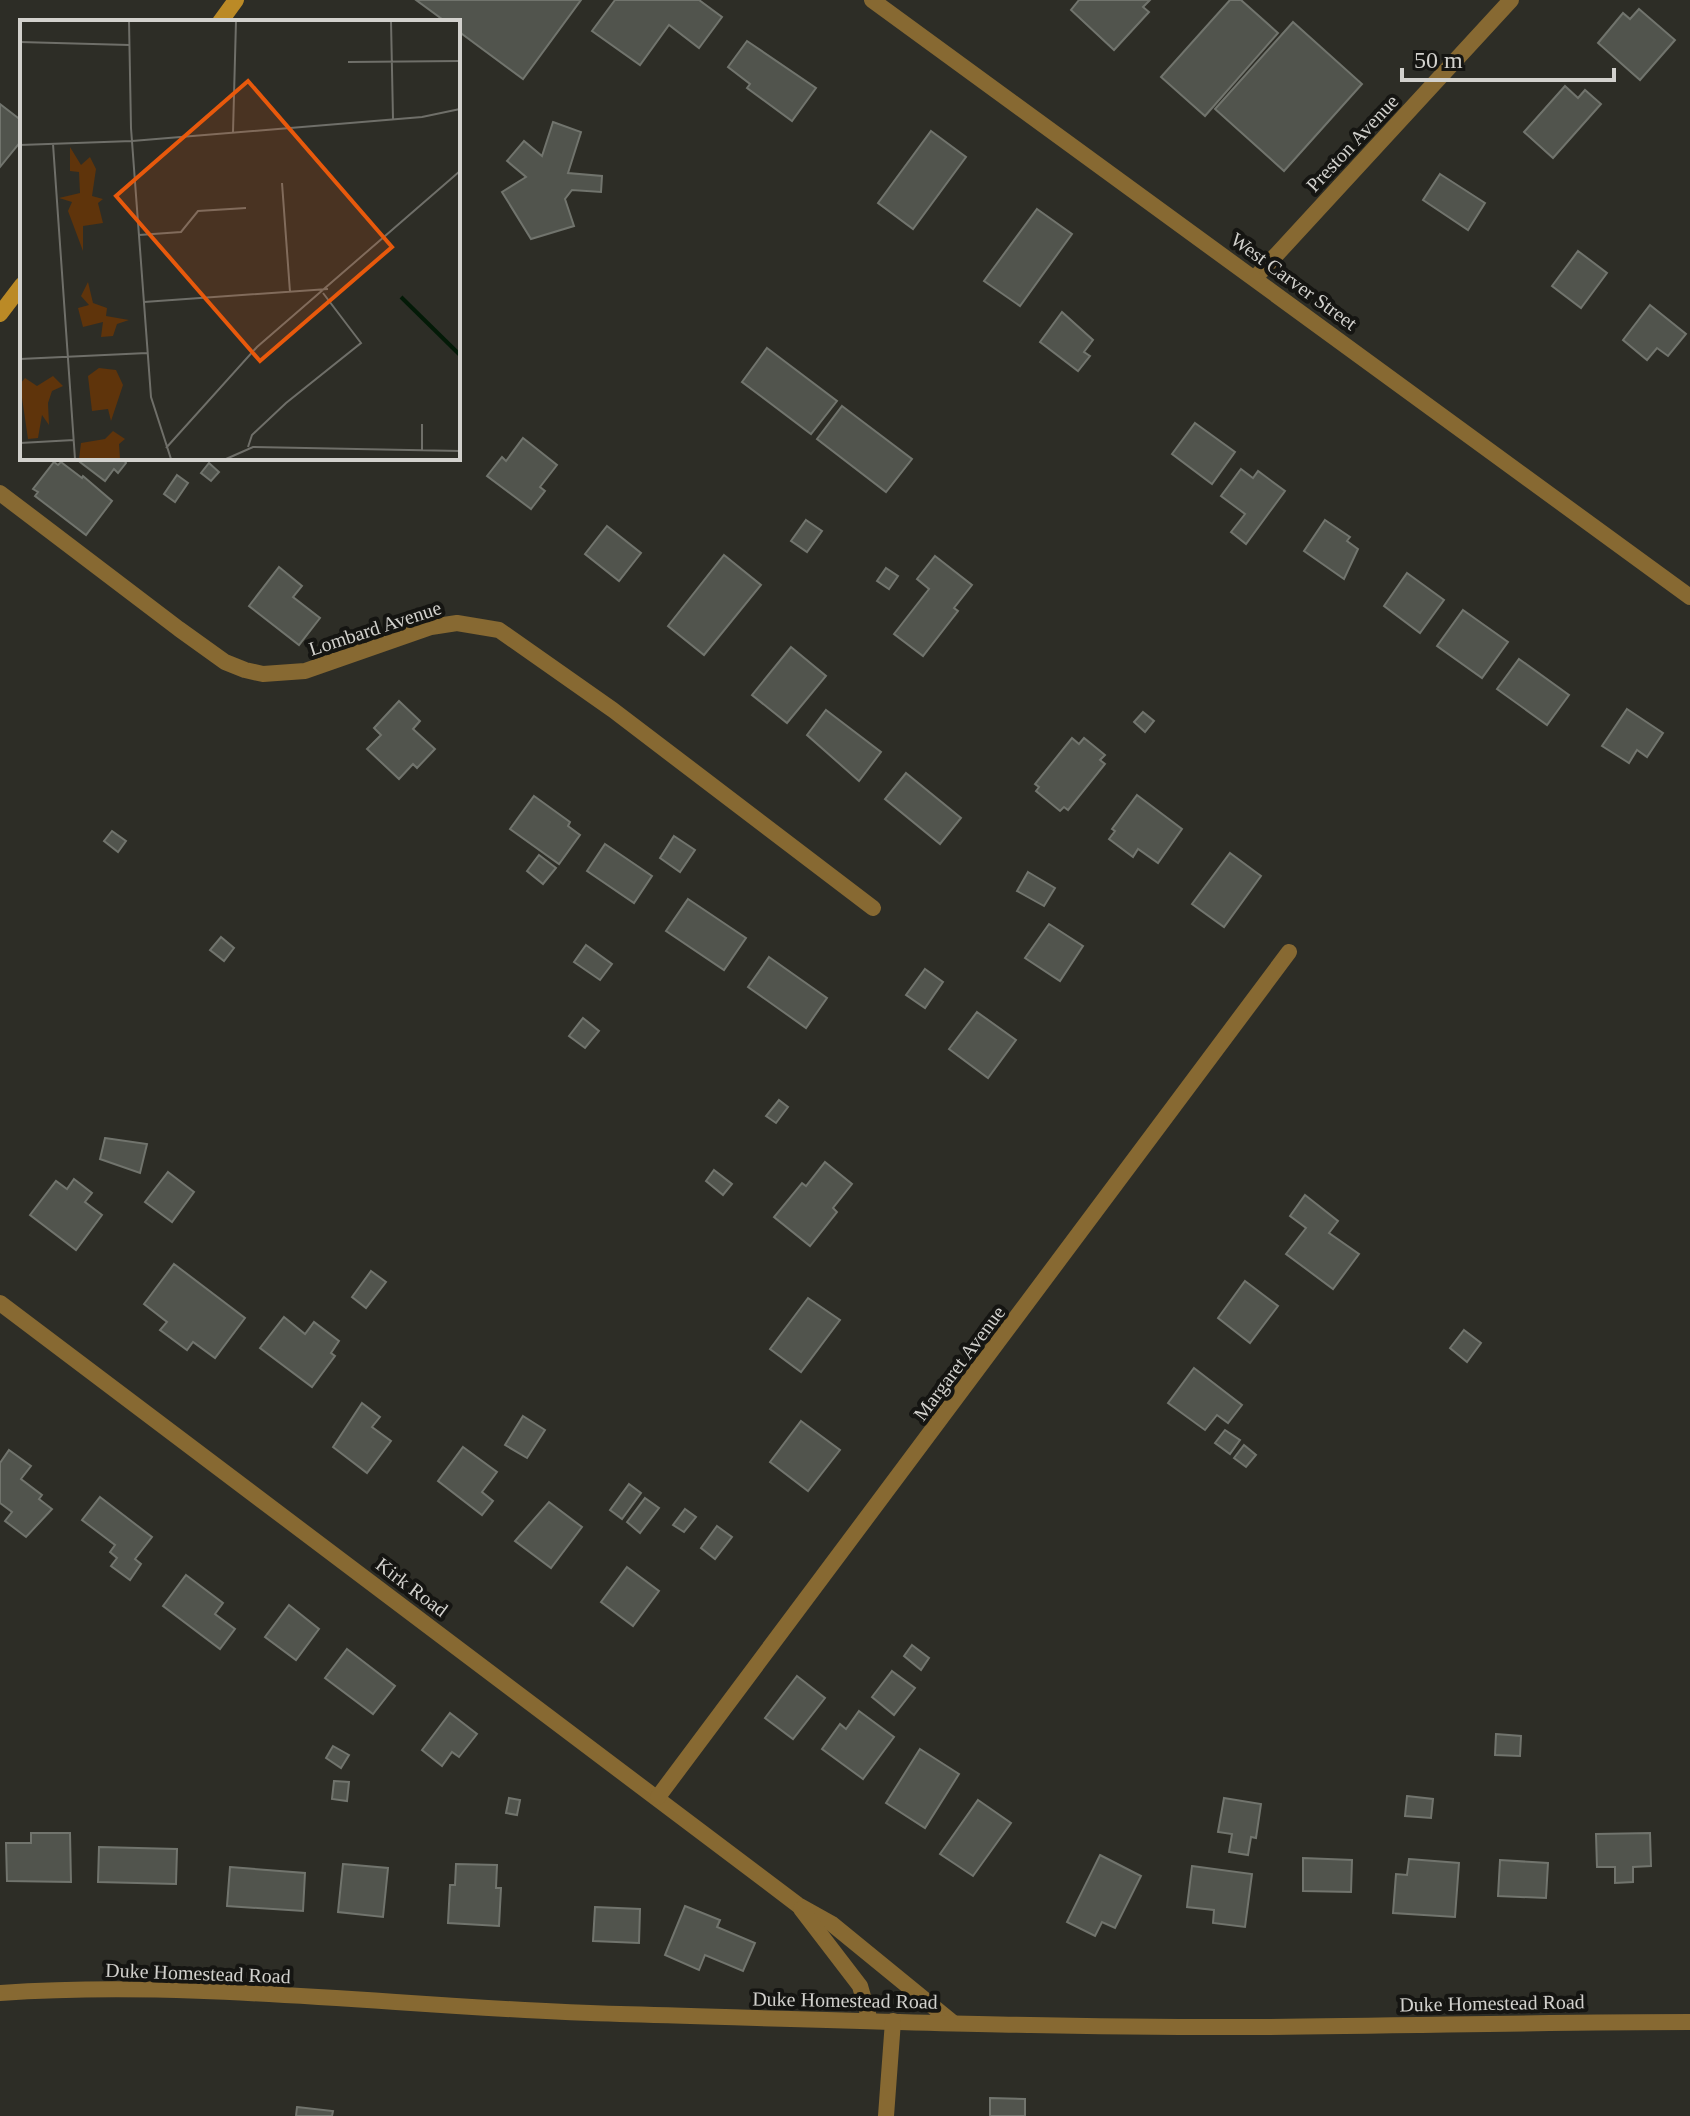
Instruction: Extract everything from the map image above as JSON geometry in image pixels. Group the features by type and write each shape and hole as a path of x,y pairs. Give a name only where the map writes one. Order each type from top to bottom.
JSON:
{"main road":[{"path":"221,20 236,0"},
{"path":"0,314 20,288"}],"street":[{"name":"West Carver Street","path":"872,0 1690,597"},
{"name":"Preston Avenue","path":"1255,278 1511,0"},
{"name":"Lombard Avenue","path":"0,493 179,629 225,662 245,670 263,674 305,671 431,627 457,623 499,630 613,710 873,908"},
{"name":"Margaret Avenue","path":"658,1797 1289,952"},
{"name":"Kirk Road","path":"0,1303 798,1905 832,1924 952,2022"},
{"name":"Kirk Road","path":"798,1905 860,1986 870,2021"},
{"name":"Duke Homestead Road","path":"0,1993 66,1989 179,1991 610,2014 870,2021 1262,2027 1690,2022"},
{"path":"886,2116 893,2021"}],"building":[{"path":"416,0 581,0 523,79 460,32 460,20 443,20"},
{"path":"615,0 699,0 722,17 699,48 669,25 640,65 592,31"},
{"path":"1079,0 1150,0 1143,7 1149,12 1114,50 1071,10"},
{"path":"1230,0 1241,0 1278,33 1205,116 1161,77"},
{"path":"1639,9 1675,40 1640,80 1598,43 1623,13 1630,19"},
{"path":"1293,22 1362,84 1284,171 1215,109"},
{"path":"747,41 816,88 792,121 747,88 750,84 728,67"},
{"path":"1565,86 1578,98 1585,90 1601,104 1553,158 1524,132"},
{"path":"0,104 20,119 20,142 0,167"},
{"path":"553,122 581,132 568,173 602,176 601,192 572,190 565,199 574,226 531,239 502,192 526,177 507,161 524,141 542,156"},
{"path":"931,131 966,157 913,229 878,203"},
{"path":"1440,174 1485,203 1468,230 1423,200"},
{"path":"1037,209 1072,234 1020,306 984,281"},
{"path":"1578,251 1607,273 1581,308 1552,286"},
{"path":"1650,305 1686,334 1668,356 1657,348 1647,360 1623,340"},
{"path":"1062,312 1093,340 1084,352 1090,356 1078,371 1040,342"},
{"path":"767,348 837,401 811,434 742,382"},
{"path":"842,406 912,459 886,492 817,439"},
{"path":"1195,423 1235,452 1212,484 1172,454"},
{"path":"523,438 557,465 540,487 545,491 531,509 487,476 502,457 506,461"},
{"path":"124,460 126,463 118,473 114,469 105,481 80,462"},
{"path":"54,462 58,465 61,462 83,476 112,501 86,535 35,496 38,492 33,489"},
{"path":"209,463 219,472 211,481 201,473"},
{"path":"1241,469 1253,478 1258,471 1285,491 1246,544 1231,532 1245,514 1221,496"},
{"path":"177,475 188,483 175,502 164,494"},
{"path":"806,520 822,531 807,552 791,541"},
{"path":"1325,520 1350,537 1347,541 1358,549 1344,579 1304,551"},
{"path":"607,526 641,553 619,581 585,554"},
{"path":"724,555 761,585 704,655 668,626"},
{"path":"935,556 972,585 954,608 958,611 923,656 894,634 929,589 917,579"},
{"path":"279,567 302,586 293,597 320,618 299,645 249,606"},
{"path":"886,568 898,576 889,589 877,581"},
{"path":"1407,573 1444,600 1420,633 1384,606"},
{"path":"1463,610 1508,642 1482,678 1437,646"},
{"path":"791,647 826,676 787,723 752,695"},
{"path":"1519,659 1569,695 1547,725 1497,689"},
{"path":"399,701 420,721 413,729 435,749 417,768 413,764 399,779 367,749 381,735 374,728"},
{"path":"1627,709 1663,733 1647,757 1637,750 1629,763 1602,746"},
{"path":"826,710 881,752 859,781 807,735"},
{"path":"1143,712 1154,721 1145,732 1134,722"},
{"path":"1072,738 1079,744 1084,738 1105,755 1100,760 1105,764 1068,810 1064,807 1060,811 1036,791 1039,787 1035,784"},
{"path":"906,773 961,818 940,844 885,799"},
{"path":"1137,795 1182,829 1158,863 1138,849 1133,857 1109,839 1115,831 1112,829"},
{"path":"534,796 570,822 568,826 580,835 559,864 510,829"},
{"path":"112,831 126,841 118,852 104,841"},
{"path":"674,836 695,850 680,872 660,858"},
{"path":"605,844 652,876 634,903 587,871"},
{"path":"1230,853 1261,876 1224,927 1192,904"},
{"path":"539,855 556,868 543,884 527,871"},
{"path":"1028,872 1055,888 1044,906 1017,891"},
{"path":"688,899 746,938 724,970 666,931"},
{"path":"1049,924 1083,946 1060,981 1025,958"},
{"path":"221,937 234,948 224,961 210,950"},
{"path":"586,945 612,964 600,980 574,962"},
{"path":"769,957 827,998 806,1028 748,987"},
{"path":"925,969 943,982 925,1008 906,995"},
{"path":"977,1012 1016,1040 988,1078 949,1049"},
{"path":"583,1018 599,1031 585,1048 569,1036"},
{"path":"779,1100 788,1107 776,1123 766,1116"},
{"path":"105,1138 147,1144 140,1173 100,1159"},
{"path":"825,1162 852,1184 833,1208 837,1212 810,1246 774,1217 802,1183 806,1186"},
{"path":"714,1170 732,1184 723,1195 706,1181"},
{"path":"168,1172 194,1192 172,1222 145,1202"},
{"path":"74,1179 92,1193 85,1202 102,1215 76,1250 30,1215 56,1181 67,1189"},
{"path":"1305,1195 1338,1221 1329,1233 1359,1254 1333,1289 1286,1254 1306,1228 1290,1216"},
{"path":"174,1264 245,1318 215,1358 193,1342 187,1350 160,1330 167,1322 144,1304"},
{"path":"371,1271 386,1282 366,1308 352,1297"},
{"path":"1245,1281 1278,1306 1250,1343 1218,1318"},
{"path":"808,1298 840,1320 801,1372 770,1349"},
{"path":"284,1317 305,1334 314,1322 339,1341 331,1353 335,1356 312,1387 260,1348"},
{"path":"1464,1330 1481,1343 1467,1362 1450,1348"},
{"path":"1194,1368 1242,1405 1228,1423 1217,1415 1205,1430 1168,1403"},
{"path":"362,1403 380,1417 372,1427 391,1441 367,1473 333,1447"},
{"path":"523,1416 545,1430 527,1458 505,1445"},
{"path":"801,1421 840,1450 808,1491 770,1462"},
{"path":"1225,1430 1240,1440 1230,1454 1215,1443"},
{"path":"1244,1445 1256,1455 1246,1467 1234,1458"},
{"path":"463,1447 497,1472 482,1492 493,1501 482,1515 438,1481"},
{"path":"9,1450 31,1466 21,1479 42,1495 39,1499 52,1509 26,1537 5,1521 12,1512 0,1503 0,1463"},
{"path":"629,1484 641,1493 622,1519 610,1510"},
{"path":"100,1497 152,1537 135,1559 141,1564 130,1580 111,1566 117,1558 110,1552 115,1545 82,1520"},
{"path":"645,1498 659,1508 640,1533 627,1522"},
{"path":"549,1502 582,1527 551,1568 515,1541"},
{"path":"685,1509 696,1517 684,1532 673,1525"},
{"path":"717,1526 732,1537 715,1559 701,1548"},
{"path":"627,1567 659,1591 633,1626 601,1602"},
{"path":"186,1575 223,1603 215,1614 235,1629 220,1649 163,1606"},
{"path":"289,1605 319,1629 296,1660 265,1637"},
{"path":"912,1645 929,1658 921,1670 904,1656"},
{"path":"347,1649 395,1686 373,1714 325,1678"},
{"path":"892,1671 915,1688 894,1715 872,1697"},
{"path":"797,1676 825,1698 793,1739 765,1718"},
{"path":"859,1711 894,1737 863,1779 822,1749 840,1724 846,1729"},
{"path":"450,1713 477,1734 459,1757 452,1752 442,1766 422,1750"},
{"path":"1496,1734 1521,1736 1520,1756 1495,1755"},
{"path":"333,1746 349,1755 341,1768 326,1758"},
{"path":"920,1749 959,1774 925,1828 886,1803"},
{"path":"334,1781 349,1782 347,1801 332,1799"},
{"path":"1407,1796 1433,1799 1431,1818 1405,1816"},
{"path":"509,1798 520,1800 517,1815 506,1813"},
{"path":"1224,1798 1261,1804 1256,1838 1251,1837 1248,1855 1229,1852 1232,1834 1218,1832"},
{"path":"978,1800 1011,1823 973,1876 940,1854"},
{"path":"31,1833 70,1833 71,1882 7,1881 6,1843 31,1843"},
{"path":"1650,1833 1651,1866 1633,1867 1633,1882 1615,1883 1615,1867 1597,1867 1596,1834"},
{"path":"99,1847 177,1849 176,1884 98,1882"},
{"path":"1100,1855 1141,1876 1115,1928 1102,1922 1095,1936 1067,1922"},
{"path":"1303,1858 1352,1860 1351,1892 1303,1891"},
{"path":"1409,1859 1459,1863 1455,1917 1393,1913 1396,1874 1407,1875"},
{"path":"1500,1860 1548,1863 1546,1898 1498,1896"},
{"path":"343,1864 388,1868 383,1917 338,1912"},
{"path":"456,1864 497,1865 496,1888 501,1888 499,1926 448,1923 450,1885 455,1885"},
{"path":"1192,1866 1252,1874 1245,1927 1213,1923 1214,1910 1187,1907"},
{"path":"230,1867 305,1873 303,1911 227,1906"},
{"path":"685,1906 720,1920 717,1927 755,1943 743,1971 705,1955 699,1970 665,1955"},
{"path":"595,1907 640,1909 639,1943 593,1941"},
{"path":"990,2098 1025,2099 1025,2116 990,2116"},
{"path":"297,2107 333,2111 332,2116 296,2116"}]}
